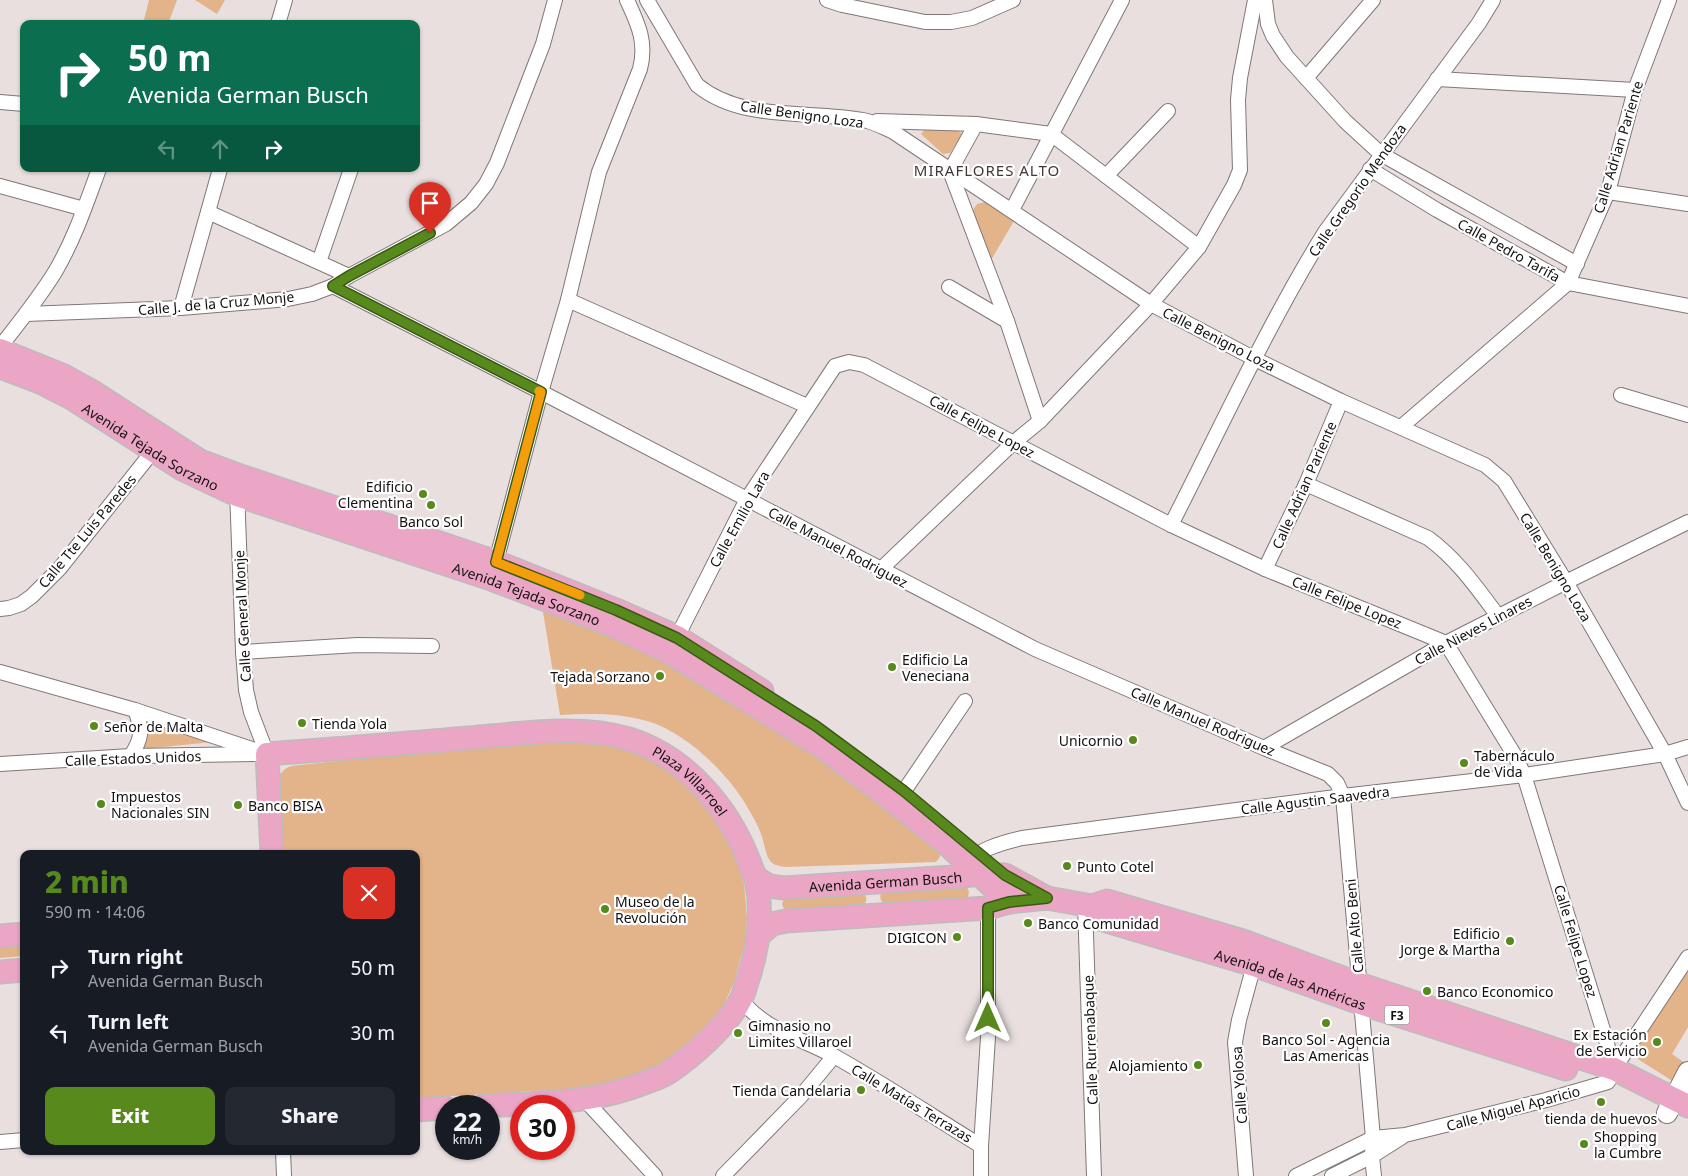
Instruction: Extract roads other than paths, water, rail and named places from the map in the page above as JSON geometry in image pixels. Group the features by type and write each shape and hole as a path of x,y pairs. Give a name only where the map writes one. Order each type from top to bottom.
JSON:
{"main road":[{"name":"Avenida Tejada Sorzano","path":"0,348 85,387 159,445"},
{"name":"Avenida Tejada Sorzano","path":"0,367 40,382 159,445 200,461 236,485 616,610 673,645 816,726 900,797 1009,902"},
{"name":"Plaza Villarroel","path":"267,754 568,731 600,733 630,740 661,754 681,767 712,794 740,838 756,878 759,906 759,935 741,999 728,1018 703,1046 667,1074 628,1090 585,1100 500,1105"},
{"path":"267,754 272,850"},
{"name":"Avenida German Busch","path":"756,878 769,886 784,888 872,882 970,866 1005,875 1047,898"},
{"path":"872,882 875,915"},
{"name":"Avenida de las Américas","path":"1047,898 1089,905 1107,901 1244,941 1360,994"},
{"name":"F3","path":"1009,902 1047,898"},
{"path":"759,935 772,924 786,921 988,908 1009,902"},
{"name":"Avenida de las Américas","path":"1089,905 1100,919 1254,965 1360,994 1611,1076 1676,1106 1688,1123"},
{"path":"0,936 20,934"},
{"path":"0,972 20,970"},
{"path":"420,1110 435,1109"}],"street":[{"path":"279,20 285,0"},
{"name":"Calle J. de la Cruz Monje","path":"26,314 181,308 288,299 312,294 333,286 446,224 471,203 486,184 497,163 543,44 555,0"},
{"path":"493,570 568,300 599,172 640,68 643,43 627,0"},
{"name":"Calle Benigno Loza","path":"647,0 697,85 709,95 749,109 864,121 892,131 1150,304 1341,401 1484,465 1504,481 1566,582 1665,754 1688,803"},
{"path":"828,0 842,5 925,22 951,22 972,18 1013,0"},
{"path":"1012,210 1122,0"},
{"path":"881,569 1013,443 1040,420 1150,304 1199,247 1234,185 1240,170 1238,100 1240,78 1255,0"},
{"path":"1265,0 1268,24 1273,36 1287,57 1345,121 1381,154 1577,264"},
{"path":"1306,78 1373,0"},
{"name":"Calle Gregorio Mendoza","path":"1171,525 1306,262 1325,232 1381,154 1479,23 1493,0"},
{"name":"Calle Adrian Pariente","path":"1401,427 1568,283 1608,192 1635,90 1669,0"},
{"path":"1437,79 1635,90"},
{"path":"0,102 20,104"},
{"path":"1106,176 1168,111"},
{"path":"864,121 976,124 1051,134 1199,247"},
{"path":"976,124 950,170 1007,321 1040,420"},
{"name":"Calle Pedro Tarifa","path":"1370,170 1437,210 1568,283 1688,306"},
{"path":"0,348 55,272 70,244 99,172"},
{"path":"181,308 219,172"},
{"path":"319,262 349,172"},
{"path":"0,186 84,209"},
{"path":"1608,192 1688,204"},
{"path":"208,212 349,276"},
{"name":"Calle Manuel Rodriguez","path":"333,286 1035,649 1328,774 1337,783 1343,796"},
{"path":"949,287 1007,321"},
{"path":"568,300 807,406"},
{"name":"Calle Felipe Lopez","path":"835,366 849,362 864,365 1171,525 1266,569 1446,643 1515,756 1524,775 1604,1033 1611,1076"},
{"name":"Calle Emilio Lara","path":"673,645 747,499 835,366"},
{"path":"1621,395 1688,415"},
{"name":"Calle Adrian Pariente","path":"1266,569 1306,484 1341,401"},
{"name":"Calle Tte Luis Paredes","path":"0,609 21,604 32,596 60,568 159,445"},
{"path":"1306,484 1428,538 1444,549 1456,561 1498,616"},
{"name":"Calle General Monje","path":"236,485 246,690 251,712 267,754"},
{"name":"Calle Nieves Linares","path":"1264,748 1446,643 1688,522"},
{"path":"243,652 358,645 432,646"},
{"path":"0,672 135,710 267,754"},
{"path":"900,797 965,701"},
{"path":"131,756 138,744 141,732 135,710"},
{"name":"Calle Agustin Saavedra","path":"970,866 1002,843 1022,838 1343,796 1524,775 1665,754 1688,747"},
{"name":"Calle Estados Unidos","path":"0,764 131,756 267,754"},
{"name":"Calle Alto Beni","path":"1343,796 1373,1138 1374,1176"},
{"name":"Calle Rurrenabaque","path":"1089,905 1094,1176"},
{"path":"981,1176 988,1036 988,908"},
{"path":"1611,1076 1688,957"},
{"name":"Calle Yolosa","path":"1246,1176 1235,1042 1254,965"},
{"name":"Calle Matías Terrazas","path":"741,999 748,1009 765,1022 834,1056 981,1146"},
{"path":"723,1176 801,1096 834,1056"},
{"path":"1676,1106 1688,1072"},
{"name":"Calle Miguel Aparicio","path":"1296,1176 1373,1138 1405,1136 1546,1100 1611,1076"},
{"path":"585,1100 655,1176"},
{"name":"Calle Miguel Aparicio","path":"1332,1176 1372,1156 1405,1136"},
{"path":"0,1142 20,1140"},
{"path":"283,1155 284,1176"}],"place":[{"name":"Edificio Clementina","path":"423,494"},
{"name":"Banco Sol","path":"431,505"},
{"name":"Edificio La Veneciana","path":"892,667"},
{"name":"Tejada Sorzano","path":"660,676"},
{"name":"Tienda Yola","path":"302,723"},
{"name":"Señor de Malta","path":"94,726"},
{"name":"Unicornio","path":"1133,740"},
{"name":"Tabernáculo de Vida","path":"1464,763"},
{"name":"Impuestos Nacionales SIN","path":"101,804"},
{"name":"Banco BISA","path":"238,805"},
{"name":"Punto Cotel","path":"1067,866"},
{"name":"Museo de la Revolución","path":"605,909"},
{"name":"Banco Comunidad","path":"1028,923"},
{"name":"DIGICON","path":"957,937"},
{"name":"Edificio Jorge & Martha","path":"1510,941"},
{"name":"Banco Economico","path":"1427,991"},
{"name":"Banco Sol - Agencia Las Americas","path":"1326,1023"},
{"name":"Gimnasio no Limites Villaroel","path":"738,1033"},
{"name":"Ex Estación de Servicio","path":"1657,1042"},
{"name":"Alojamiento","path":"1198,1065"},
{"name":"Tienda Candelaria","path":"861,1090"},
{"name":"tienda de huevos","path":"1601,1102"},
{"name":"Shopping la Cumbre","path":"1584,1144"}],"district":[{"name":"MIRAFLORES ALTO","path":"987,170"}]}
